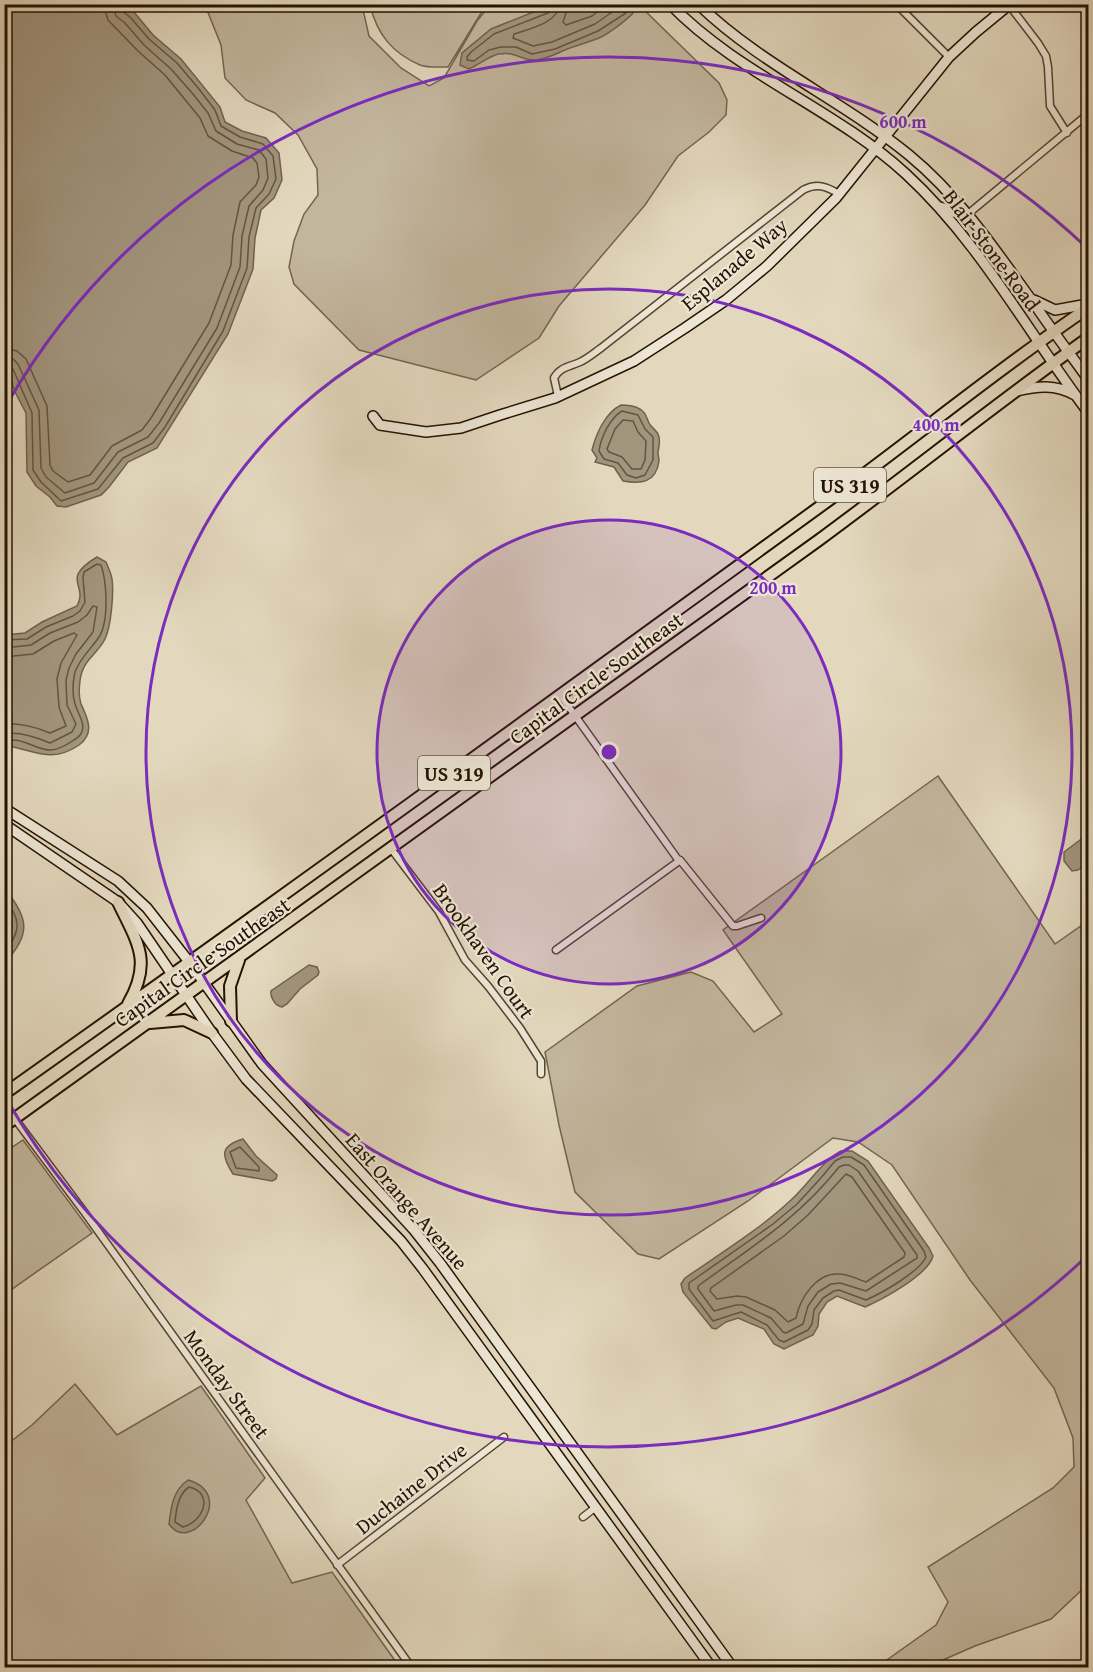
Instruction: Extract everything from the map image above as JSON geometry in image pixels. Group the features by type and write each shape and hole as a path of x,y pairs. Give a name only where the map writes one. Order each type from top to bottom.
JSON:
{"main road":[{"name":"Capital Circle Southeast","path":"4,1094 173,976 561,696 831,499 1089,306"},
{"name":"Capital Circle Southeast","path":"4,1126 392,850 824,536 1089,338"},
{"path":"118,902 137,942 142,967 137,990 126,1008"},
{"path":"231,1021 230,986 239,960"},
{"path":"150,1023 183,1020 212,1033"}],"street":[{"name":"Blair Stone Road","path":"670,4 729,55 876,148 906,174 966,240 1089,412"},
{"name":"Blair Stone Road","path":"698,4 741,42 886,136 933,177 968,214 1089,379"},
{"path":"896,4 950,57"},
{"name":"Esplanade Way","path":"373,416 380,425 426,432 461,428 558,396 634,361 726,300 767,266 839,194 950,57 1009,5"},
{"path":"1009,5 1046,56 1050,106 1067,133"},
{"path":"937,206 962,215 968,214 1089,114"},
{"path":"558,396 554,378 558,372 580,362 601,348 803,190 822,185 839,194"},
{"path":"1029,297 1048,309 1089,306"},
{"path":"1016,391 1039,386 1065,390 1077,396"},
{"path":"561,696 680,861 733,926 761,918"},
{"name":"East Orange Avenue","path":"4,808 118,881 147,908 190,963 262,1064 414,1230 440,1263 734,1668"},
{"name":"East Orange Avenue","path":"4,824 118,902 137,923 246,1079 401,1241 416,1260 712,1668"},
{"name":"Brookhaven Court","path":"392,850 439,912 465,960 520,1028 542,1062 541,1074"},
{"path":"556,950 680,861"},
{"name":"Monday Street","path":"15,1119 412,1668"},
{"name":"Duchaine Drive","path":"337,1565 504,1437"},
{"path":"583,1517 610,1497"}],"shaded area":[{"path":"370,4 486,5 448,67 427,67 401,55 387,41 377,25"},
{"path":"205,5 362,5 369,36 401,68 429,86 444,78 477,21 490,5 639,5 719,83 727,100 726,115 709,132 678,156 645,205 559,306 539,338 476,380 359,350 294,284 289,267 294,241 304,214 318,195 317,169 298,135 275,113 246,100 225,78 221,45"},
{"path":"938,776 1055,944 1088,921 1088,1584 1051,1619 975,1646 927,1667 877,1667 936,1625 948,1602 928,1567 1053,1488 1074,1467 1073,1438 1054,1388 970,1280 892,1165 858,1142 833,1138 748,1201 659,1259 638,1254 575,1192 545,1052 637,986 691,972 713,981 754,1032 782,1014 723,930"},
{"path":"23,1140 92,1233 5,1294 5,1152"},
{"path":"75,1384 117,1435 201,1386 265,1478 246,1500 292,1583 332,1572 396,1662 390,1668 5,1668 5,1446 32,1425"}],"water":[{"path":"4,5 123,5 134,12 153,35 181,59 220,107 225,122 242,131 266,138 279,153 282,180 274,198 261,210 255,238 253,269 228,334 157,448 128,462 101,495 66,507 57,506 36,486 27,472 26,413 15,392 5,363"},
{"path":"551,5 632,5 633,13 607,34 549,57 529,60 504,53 495,55 469,69 460,65 462,53 491,29"},
{"path":"621,405 642,411 659,436 659,461 655,474 642,482 623,481 614,467 595,462 597,458 592,450 599,431 610,413"},
{"path":"97,557 106,562 113,585 109,626 105,639 81,674 80,696 88,720 87,736 79,745 61,754 45,755 9,746 6,751 4,750 5,635 25,633 42,622 77,606 80,592 77,577 86,565"},
{"path":"1088,834 1088,862 1078,870 1072,871 1064,861 1064,852"},
{"path":"5,889 18,908 24,925 20,943 5,962"},
{"path":"309,965 317,967 318,975 300,989 287,1004 282,1007 277,1005 272,998 271,991"},
{"path":"243,1139 256,1156 277,1175 276,1179 272,1181 233,1174 226,1162 225,1152 230,1145"},
{"path":"841,1151 852,1151 868,1161 929,1248 933,1256 929,1263 923,1271 904,1286 865,1307 837,1296 827,1302 819,1314 818,1326 813,1335 784,1349 774,1344 764,1329 738,1318 716,1329 712,1328 683,1292 681,1284 685,1278 779,1211 828,1160"},
{"path":"188,1480 202,1487 209,1497 209,1508 205,1519 197,1527 188,1532 178,1532 169,1524 171,1511 176,1494"}]}
